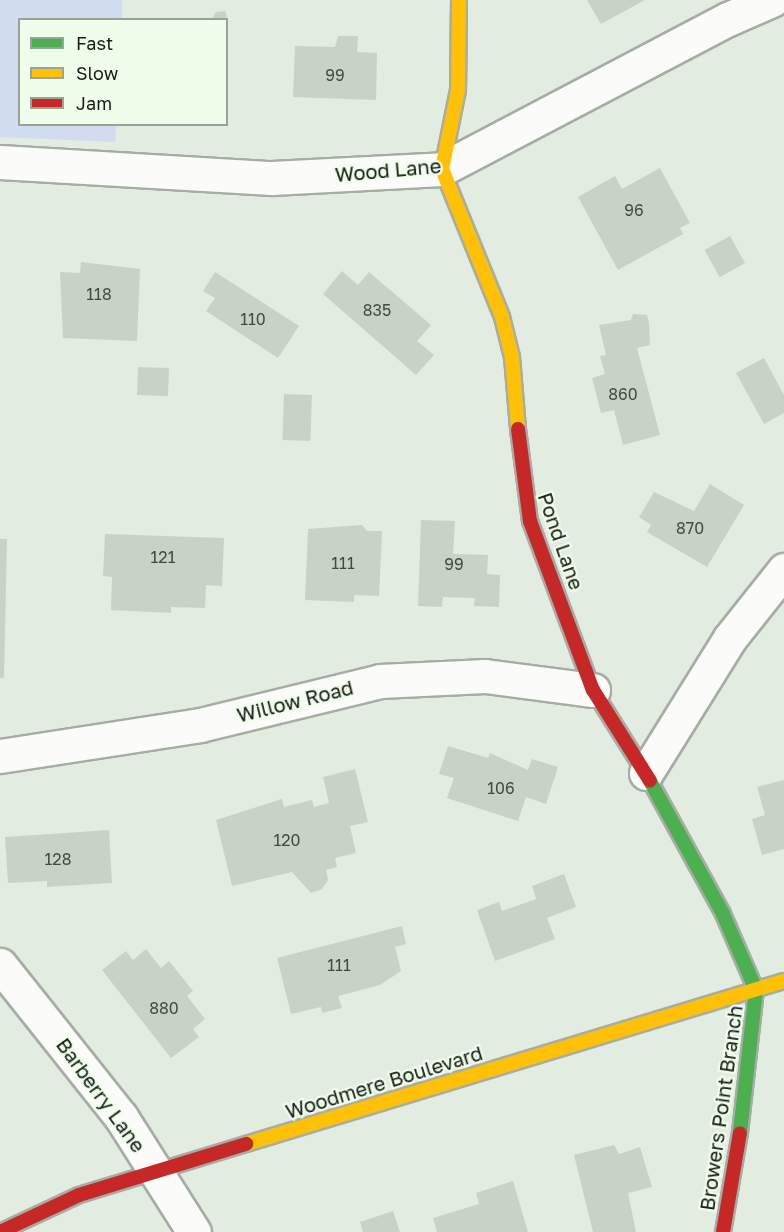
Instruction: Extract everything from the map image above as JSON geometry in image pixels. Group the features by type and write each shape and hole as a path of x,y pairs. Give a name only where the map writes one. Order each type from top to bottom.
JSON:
{"street":[{"path":"442,169 458,90 459,0"},
{"name":"Wood Lane","path":"0,162 272,178 442,169 728,19 772,0"},
{"name":"Pond Lane","path":"442,169 463,229 502,317 512,357 523,492 593,690 646,773 723,914 756,990"},
{"path":"646,773 730,638 784,570"},
{"name":"Willow Road","path":"0,756 200,725 380,681 485,676 593,690"},
{"name":"Barberry Lane","path":"0,965 121,1117 194,1232"},
{"name":"Woodmere Boulevard","path":"0,1232 79,1195 784,981"},
{"name":"Browers Point Branch","path":"723,1232 745,1107 756,990"}],"shaded area":[{"path":"0,0 122,0 122,18 18,18 18,126 116,126 115,142 0,137"}],"building":[{"path":"587,0 645,0 601,24"},
{"path":"225,11 227,18 212,18 216,12"},
{"path":"338,36 358,36 357,52 377,53 376,100 293,97 295,46 335,47"},
{"path":"660,168 690,223 680,228 683,234 618,270 578,197 615,176 622,189"},
{"path":"730,236 745,263 720,277 705,250"},
{"path":"81,262 140,269 137,341 63,338 60,272 80,273"},
{"path":"342,271 358,285 369,272 431,325 417,341 434,355 416,375 323,294"},
{"path":"215,272 299,326 278,358 206,311 215,298 203,291"},
{"path":"633,314 647,315 649,323 650,345 637,348 660,435 623,445 614,410 601,413 592,378 605,374 600,356 606,355 599,325 631,320"},
{"path":"764,358 784,395 784,413 764,424 736,373"},
{"path":"138,367 169,368 168,396 137,395"},
{"path":"284,394 312,395 310,441 282,440"},
{"path":"710,484 744,505 707,567 647,532 651,525 639,517 654,492 694,511"},
{"path":"421,520 455,521 453,554 488,555 487,574 500,575 499,607 474,606 475,598 443,597 442,607 418,606"},
{"path":"362,525 367,531 382,531 379,596 354,595 354,602 305,600 308,529"},
{"path":"105,534 224,538 222,586 206,585 205,608 171,607 171,613 111,610 112,577 103,576"},
{"path":"0,539 7,539 4,678 0,678"},
{"path":"448,746 488,758 490,753 528,770 532,759 558,767 546,804 526,797 518,821 447,798 454,778 439,774"},
{"path":"355,769 368,822 350,826 356,853 335,858 337,867 326,870 328,880 322,889 311,893 292,872 232,886 216,820 282,799 284,807 312,800 314,807 329,803 323,777"},
{"path":"784,780 784,849 762,855 752,819 765,815 757,787"},
{"path":"109,830 112,883 47,887 47,881 8,883 5,837"},
{"path":"564,874 576,907 547,918 555,939 495,961 477,910 499,902 502,911 536,899 532,886"},
{"path":"402,926 406,944 395,947 401,971 380,985 338,996 342,1008 322,1013 321,1007 291,1014 277,958"},
{"path":"146,949 161,968 169,961 193,991 187,996 205,1019 193,1029 199,1037 171,1058 102,970 126,951 133,960"},
{"path":"614,1145 619,1154 640,1147 652,1187 628,1193 636,1232 593,1232 574,1155"},
{"path":"513,1181 528,1232 437,1232 433,1218 479,1204 476,1193"},
{"path":"393,1211 400,1232 363,1232 360,1222"}],"traffic: fast":[{"path":"650,781 723,914 756,990 740,1133"}],"traffic: slow":[{"path":"459,0 458,90 442,169 502,317 512,357 518,429"},
{"path":"246,1144 784,981"}],"traffic: jam":[{"path":"518,429 530,521 593,690 650,781"},
{"path":"723,1232 740,1133"},
{"path":"0,1232 79,1195 246,1144"}]}
